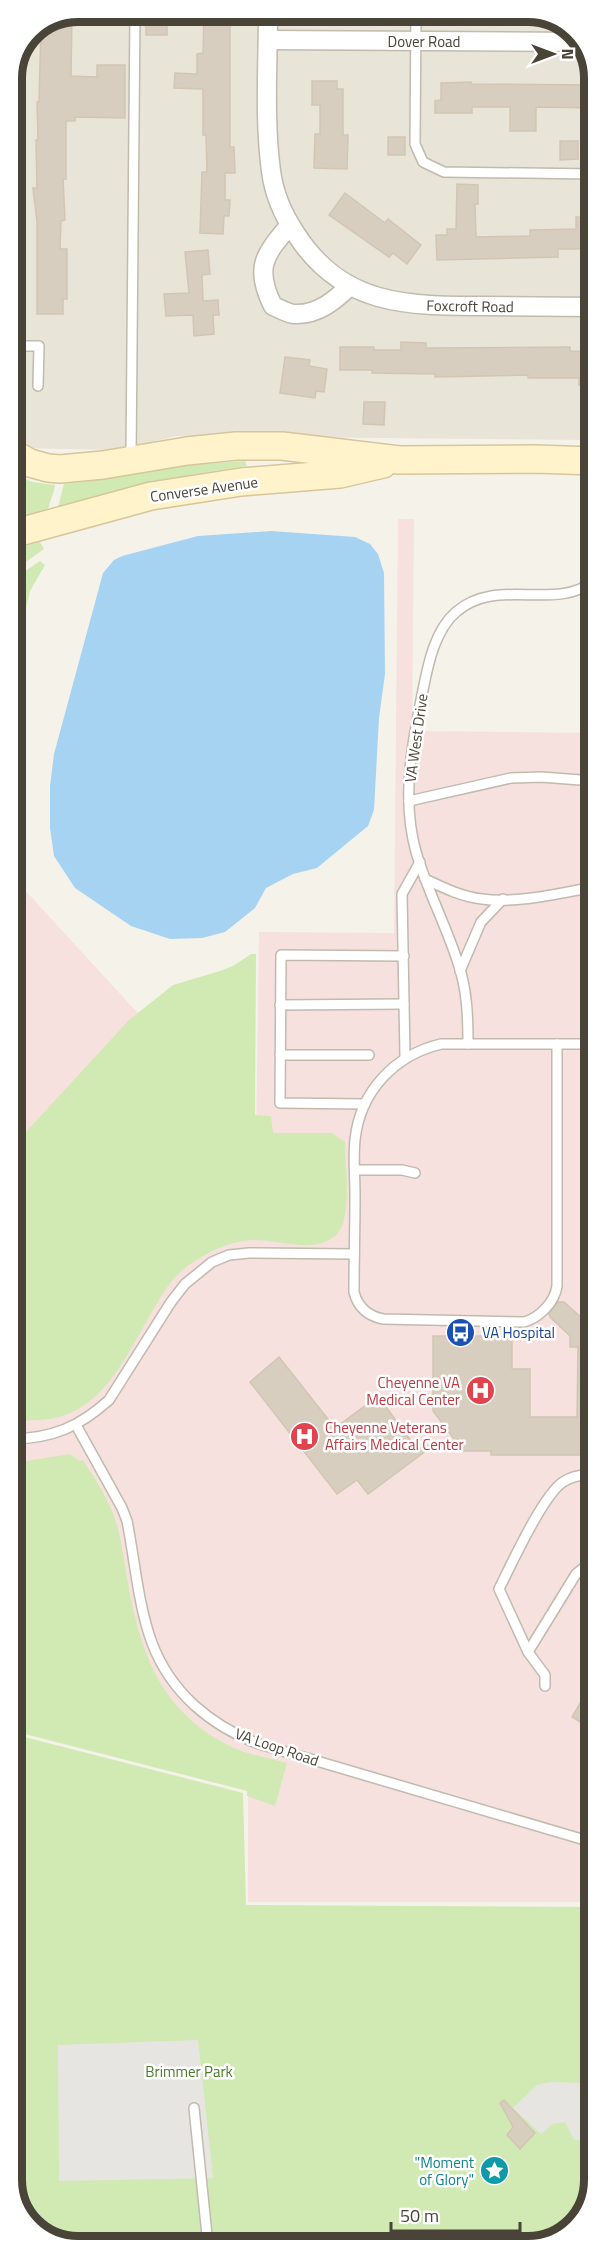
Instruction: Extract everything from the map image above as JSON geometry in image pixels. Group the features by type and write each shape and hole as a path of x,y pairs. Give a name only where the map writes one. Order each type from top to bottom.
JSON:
{"main road":[{"name":"Converse Avenue","path":"22,459 48,468 60,469 221,447 282,446 399,460 585,461"},
{"name":"Converse Avenue","path":"22,531 151,496 241,482 340,474 399,460"}],"street":[{"name":"Foxcroft Road","path":"268,22 268,134 271,173 279,205 290,225 303,246 326,271 350,286 376,297 404,304 585,307"},
{"name":"Dover Road","path":"268,40 571,42"},
{"path":"290,225 273,245 263,265 263,286 273,306 294,314 312,311 332,303 350,286"}],"lane":[{"path":"131,460 135,22"},
{"path":"416,23 415,144 423,162 444,172 585,174"},
{"path":"22,346 39,346 38,386"},
{"name":"VA West Drive","path":"468,1044 468,1011 460,970 442,918 425,879 411,828 408,801 411,751 425,681 439,636 454,614 476,600 498,594 566,594 585,585"},
{"path":"408,801 511,778 541,777 585,780"},
{"path":"405,1057 402,894 420,862"},
{"path":"425,879 452,892 485,900 585,888"},
{"path":"460,970 481,922 503,899"},
{"path":"365,1104 280,1103 281,956 404,956"},
{"path":"280,1005 405,1004"},
{"path":"557,1044 557,1286 554,1297 536,1317 524,1322 375,1318 368,1314 356,1302 354,1292 356,1131 365,1104 382,1078 405,1057 421,1049 441,1044 468,1044 557,1044 585,1044"},
{"path":"280,1055 369,1055"},
{"path":"355,1170 402,1170 415,1173"},
{"path":"22,1438 51,1435 76,1425 109,1400 171,1302 185,1284 212,1262 229,1255 249,1253 354,1254"},
{"name":"VA Loop Road","path":"76,1425 127,1521 152,1644 171,1678 198,1710 229,1732 260,1744 585,1840"},
{"path":"545,1686 544,1671 528,1652 499,1589 520,1546 552,1492 563,1482 577,1476 585,1476"},
{"path":"528,1652 576,1574 585,1567"},
{"path":"194,2108 207,2235"}],"shaded area":[{"path":"79,22 532,23 543,24 556,30 573,44 582,61 585,79 585,440 176,436 118,450 22,448 22,79 27,57 39,39 57,27"},
{"name":"Cheyenne Veterans Affairs Medical Center","path":"398,519 414,519 412,731 585,733 585,1902 248,1902 248,1790 22,1732 22,887 256,1142 259,932 394,933"},
{"path":"198,2040 213,2178 59,2181 58,2045"},
{"path":"550,2082 585,2083 585,2139 574,2140 565,2122 552,2124 541,2134 513,2108 537,2085"}],"green space":[{"path":"245,461 247,466 152,483 59,509 58,507 64,484 180,466"},
{"path":"22,477 32,482 55,485 48,513 22,520"},
{"path":"40,542 44,549 22,565 22,547"},
{"path":"40,561 45,565 30,591 22,625 22,573"},
{"path":"251,954 256,954 255,1115 271,1116 273,1133 332,1133 345,1142 346,1205 341,1228 336,1235 318,1244 296,1245 252,1240 227,1245 204,1255 184,1269 170,1284 115,1374 89,1402 73,1412 55,1418 22,1421 22,1136 129,1020 173,985 233,966"},
{"path":"70,1454 80,1461 83,1460 113,1513 119,1533 133,1610 148,1658 159,1680 172,1700 209,1734 234,1748 287,1763 275,1806 247,1796 247,1791 22,1733 22,1462"},
{"name":"Brimmer Park","path":"22,1736 243,1793 246,1905 585,1907 585,2179 582,2197 571,2216 563,2224 550,2231 528,2236 75,2235 57,2231 42,2222 27,2201 22,2179"}],"water":[{"path":"271,531 355,537 370,544 378,554 384,573 385,674 379,718 374,810 368,826 317,868 293,874 266,888 255,908 225,932 202,938 170,939 131,926 75,888 54,856 50,828 50,786 54,754 103,573 114,560 198,536"}],"building":[{"path":"146,22 167,22 167,35 146,35"},
{"path":"204,22 230,22 230,147 234,147 235,173 225,173 225,200 230,200 229,216 224,216 223,234 200,233 202,172 207,172 206,135 203,135 203,89 174,88 175,73 197,74 197,54 203,53"},
{"path":"72,23 71,76 97,77 97,65 125,65 125,118 75,117 75,121 66,121 66,179 63,179 65,220 61,221 60,249 67,249 67,299 63,299 63,314 37,314 37,222 33,188 37,188 36,140 38,140 37,102 39,102 41,37 57,27"},
{"path":"312,81 337,81 337,89 343,89 343,135 348,135 347,169 314,168 315,134 320,134 320,105 312,105"},
{"path":"441,83 585,85 585,108 536,107 536,131 510,131 510,107 472,107 472,113 435,113 435,101 441,100"},
{"path":"388,137 405,137 405,155 388,155"},
{"path":"560,141 578,141 578,159 560,160"},
{"path":"457,184 478,185 478,204 475,204 476,237 530,236 530,230 576,229 576,217 585,217 585,249 558,249 558,257 437,260 436,235 447,235 447,229 456,229"},
{"path":"345,193 385,223 388,219 421,245 407,264 393,253 389,257 329,215"},
{"path":"208,250 210,274 202,275 203,301 218,300 219,315 213,315 214,334 194,336 193,315 166,316 164,294 189,293 185,252"},
{"path":"401,342 426,343 426,348 570,347 570,351 585,352 585,385 579,385 579,378 528,378 528,375 435,377 435,374 340,370 340,347 401,350"},
{"path":"285,357 310,360 309,366 327,369 324,392 316,391 315,398 280,393"},
{"path":"364,402 385,402 384,425 363,424"},
{"name":"Cheyenne VA Medical Center","path":"558,1302 564,1302 585,1321 585,1455 491,1455 491,1451 463,1451 433,1411 433,1336 512,1336 512,1369 530,1369 530,1417 577,1417 578,1347 570,1347 570,1336 549,1314"},
{"path":"279,1357 335,1428 378,1396 414,1445 434,1445 368,1494 357,1480 337,1494 250,1382"},
{"path":"585,1695 585,1725 572,1717"},
{"path":"504,2100 535,2133 520,2149 507,2135 513,2127 500,2103"}],"place":[{"name":"VA Hospital","path":"461,1332"},
{"name":"Cheyenne VA Medical Center","path":"481,1391"},
{"name":"Cheyenne Veterans Affairs Medical Center","path":"304,1436"},
{"name":"\"Moment of Glory\"","path":"495,2171"}]}
